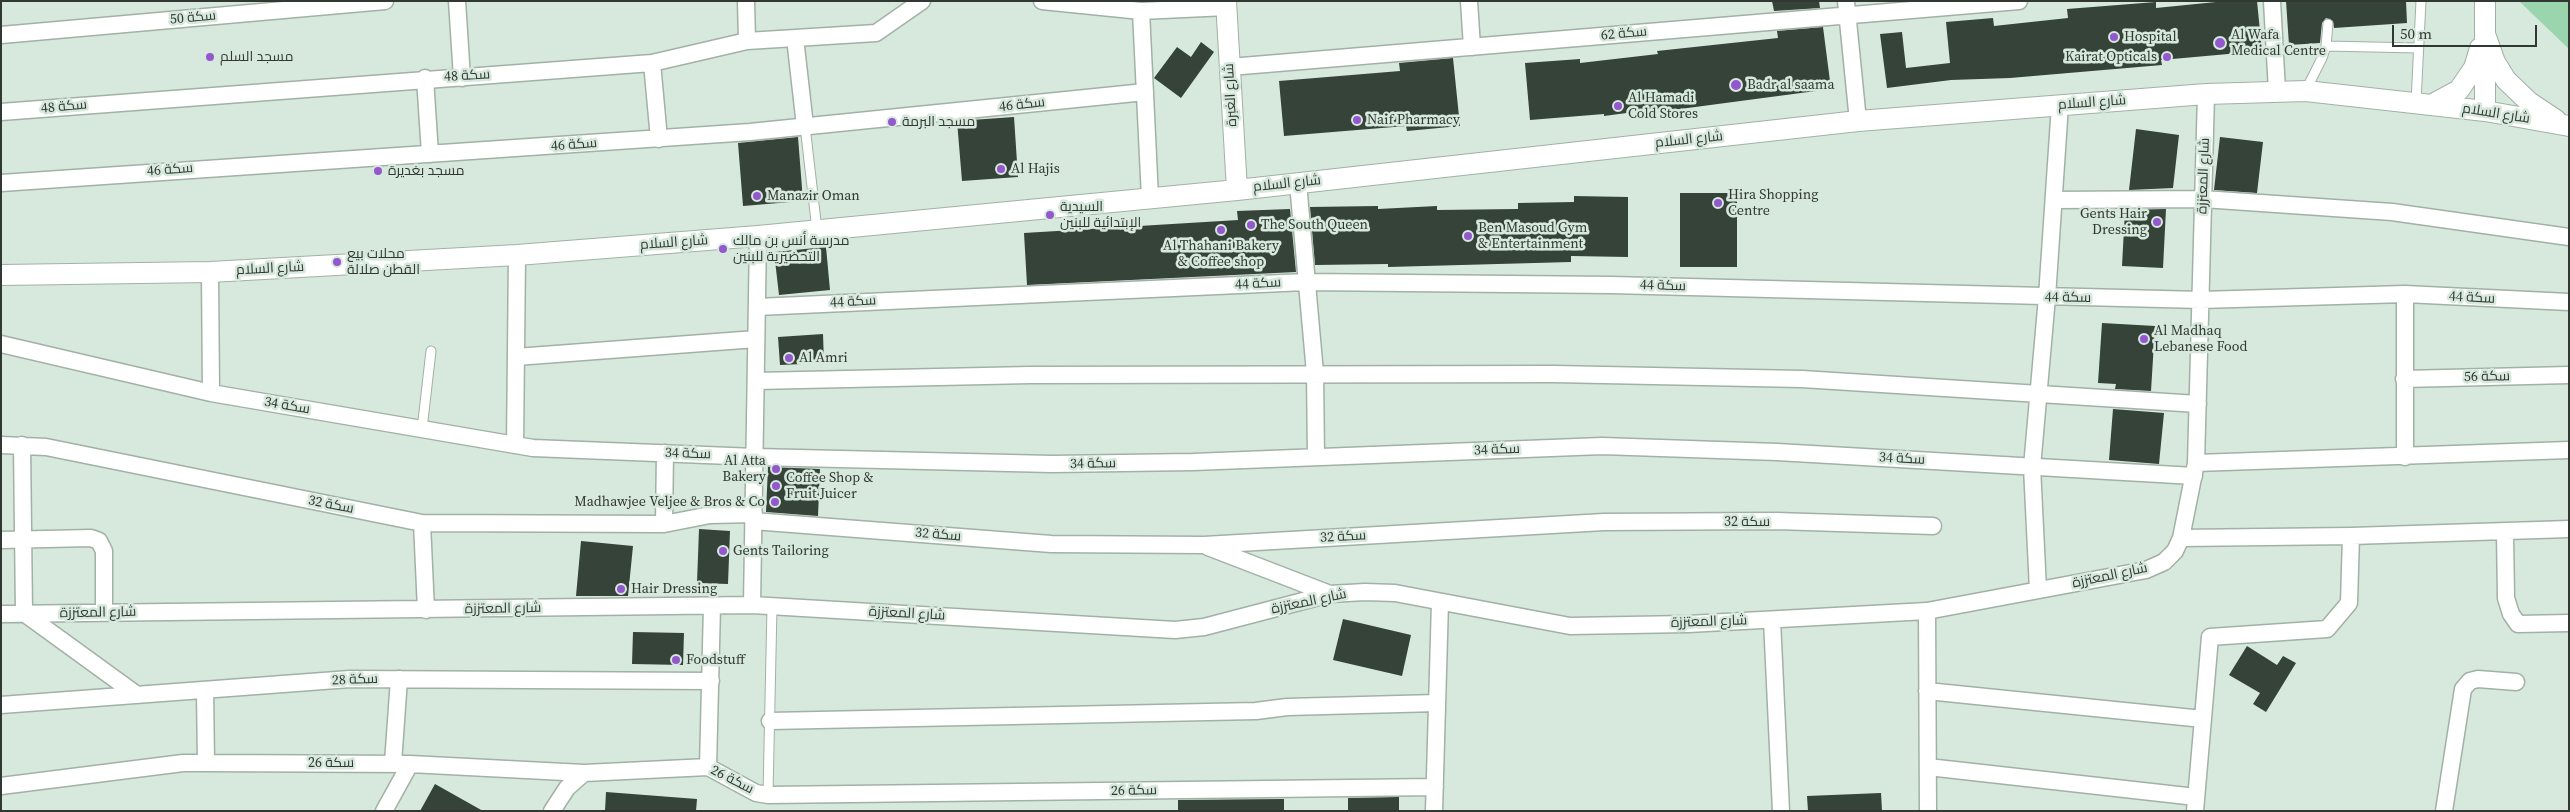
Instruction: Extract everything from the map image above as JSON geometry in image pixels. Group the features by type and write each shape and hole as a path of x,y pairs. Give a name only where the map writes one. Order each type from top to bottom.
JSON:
{"street":[{"name":"سكة 50","path":"1,35 385,1"},
{"path":"457,1 462,78"},
{"path":"746,1 748,41"},
{"name":"سكة 48","path":"1,112 425,78 462,78 652,63 748,41 876,33 922,1"},
{"path":"1042,1 1141,11 1226,4"},
{"path":"1469,1 1472,46"},
{"name":"سكة 62","path":"1230,67 1472,46 1847,8 2019,1"},
{"path":"2272,1 2277,90"},
{"path":"2485,1 2485,111"},
{"name":"شارع الغبرة","path":"1226,4 1237,190"},
{"path":"1847,8 1858,121"},
{"path":"1141,11 1150,198"},
{"path":"2424,103 2459,90 2474,68 2485,34"},
{"path":"2485,34 2495,62 2506,80 2528,102 2566,126"},
{"path":"795,38 805,126"},
{"path":"652,63 659,138"},
{"path":"425,78 430,154"},
{"name":"شارع السلام","path":"1,275 210,272 517,255 758,236 1237,190 1858,121 2206,94 2277,90 2306,91 2485,111 2566,126"},
{"name":"سكة 46","path":"1,182 659,138 805,126 1146,92"},
{"name":"شارع المعتززة","path":"1,614 752,605 1175,630 1204,627 1330,594 1365,592 1395,593 1570,626 1772,620 1927,611 2146,570 2164,562 2175,551 2181,538 2195,470 2206,94"},
{"path":"2038,590 2032,467 2047,297 2060,106"},
{"path":"1298,183 1305,282 1315,373 1316,457"},
{"path":"2054,200 2203,199 2392,212 2569,237"},
{"path":"752,605 758,236"},
{"path":"515,445 517,255"},
{"path":"210,272 211,393"},
{"name":"سكة 44","path":"757,306 1305,282 1611,285 2201,300 2405,294 2569,302"},
{"path":"2405,294 2405,457"},
{"path":"516,357 756,339"},
{"name":"سكة 34","path":"1,344 211,393 515,445 754,457 1052,464 1193,462 1602,446 1776,452 2032,467 2195,470 2405,457 2569,450"},
{"path":"756,381 1021,375 1544,374 1802,379 2198,404"},
{"name":"سكة 56","path":"2404,380 2569,375"},
{"name":"سكة 32","path":"1,445 22,445 56,449 422,523 664,524 710,515 753,517 1051,544 1204,545 1604,522 1776,521 1933,526"},
{"path":"22,445 24,613 137,695"},
{"path":"664,524 665,453"},
{"path":"422,523 426,610"},
{"path":"2181,538 2505,533 2569,529"},
{"path":"2505,533 2506,598 2511,614 2518,624 2569,623"},
{"path":"1928,767 2195,804 2210,637 2327,629 2349,602 2351,536"},
{"path":"1,540 91,538 99,541 104,551 104,612"},
{"path":"1204,545 1330,594"},
{"path":"1434,811 1440,602"},
{"path":"708,767 712,606"},
{"path":"1927,611 1928,811"},
{"path":"1772,620 1780,811"},
{"name":"سكة 28","path":"1,705 350,679 711,681"},
{"path":"393,764 399,679"},
{"path":"2444,811 2463,689 2470,681 2516,682"},
{"path":"205,690 206,762"},
{"path":"1927,691 2203,719"},
{"path":"770,721 1256,711 1287,706 1437,703"},
{"name":"سكة 26","path":"1,786 182,763 206,762 410,764 584,773 708,767 756,793 768,795 1435,787"},
{"path":"384,811 410,764"},
{"path":"552,811 567,788 584,773"}],"lane":[{"path":"2420,1 2418,48 2424,103"},
{"path":"2306,91 2326,46 2328,24"},
{"path":"2326,46 2418,48"},
{"path":"805,126 816,230"},
{"path":"422,429 431,351"},
{"path":"768,795 772,606"}],"green space":[{"path":"2519,1 2569,1 2569,49"}],"building":[{"path":"1772,1 1819,1 1820,8 1774,11"},
{"path":"2226,1 2257,1 2262,51 2161,60 2162,65 2010,78 1951,80 1887,88 1880,34 1902,32 1906,68 1950,63 1946,22 1993,18 1994,26 2068,18 2067,9 2156,2 2156,8"},
{"path":"2286,1 2406,1 2407,23 2334,28 2333,21 2326,18 2322,23 2320,43 2289,45"},
{"path":"1823,27 1831,89 1665,111 1664,108 1604,116 1604,114 1530,120 1525,63 1580,59 1580,63 1658,54 1657,51 1778,38 1777,31"},
{"path":"1201,42 1214,52 1181,98 1154,78 1177,47 1191,57"},
{"path":"1453,58 1460,126 1407,131 1406,126 1284,136 1279,81 1400,71 1399,63"},
{"path":"1014,117 1018,177 962,181 957,121"},
{"path":"2136,129 2179,135 2173,188 2129,190"},
{"path":"798,137 803,201 743,206 738,143"},
{"path":"2220,137 2263,142 2257,193 2214,190"},
{"path":"1680,193 1737,193 1737,267 1680,267"},
{"path":"1574,196 1628,197 1628,257 1571,256 1571,262 1388,267 1388,264 1315,265 1310,207 1378,206 1378,209 1437,206 1437,210 1518,209 1518,203 1574,202"},
{"path":"1290,209 1296,272 1027,285 1024,233 1238,220 1237,211"},
{"path":"2166,209 2163,268 2122,266 2125,210"},
{"path":"826,247 830,290 779,295 774,252"},
{"path":"2102,323 2155,326 2151,391 2115,389 2116,384 2098,383"},
{"path":"823,334 824,363 780,365 778,337"},
{"path":"2113,409 2164,413 2159,464 2109,460"},
{"path":"768,467 820,469 818,516 766,512"},
{"path":"699,529 730,531 728,584 697,583"},
{"path":"581,541 633,546 628,596 576,596"},
{"path":"1343,619 1411,635 1402,676 1333,660"},
{"path":"633,632 684,633 683,665 632,664"},
{"path":"2247,646 2277,665 2283,656 2296,663 2266,712 2253,704 2260,693 2229,675"},
{"path":"435,784 483,811 420,811"},
{"path":"606,792 697,799 696,811 605,811"},
{"path":"1881,793 1882,811 1808,811 1807,796"},
{"path":"1399,797 1399,811 1348,811 1348,798"},
{"path":"1284,799 1284,811 1178,811 1178,800"}],"place":[{"name":"Hospital","path":"2114,37"},
{"name":"Al Wafa Medical Centre","path":"2220,43"},
{"name":"مسجد السلم","path":"210,57"},
{"name":"Kairat Opticals","path":"2167,57"},
{"name":"Badr al saama","path":"1736,85"},
{"name":"Al Hamadi Cold Stores","path":"1618,106"},
{"name":"Naif Pharmacy","path":"1357,120"},
{"name":"مسجد البرمة","path":"892,122"},
{"name":"Al Hajis","path":"1001,169"},
{"name":"مسجد بغديرة","path":"378,171"},
{"name":"Manazir Oman","path":"757,196"},
{"name":"Hira Shopping Centre","path":"1718,203"},
{"name":"السيدية الإبتدائية للبنين","path":"1050,215"},
{"name":"Gents Hair Dressing","path":"2157,222"},
{"name":"The South Queen","path":"1251,225"},
{"name":"Al Thahani Bakery & Coffee shop","path":"1221,230"},
{"name":"Ben Masoud Gym & Entertainment","path":"1468,236"},
{"name":"مدرسة أنس بن مالك التحضيرية للبنين","path":"723,249"},
{"name":"محلات بيع القطن صلالة","path":"337,262"},
{"name":"Al Madhaq Lebanese Food","path":"2144,339"},
{"name":"Al Amri","path":"789,358"},
{"name":"Al Atta Bakery","path":"776,469"},
{"name":"Coffee Shop & Fruit Juicer","path":"776,486"},
{"name":"Madhawjee Veljee & Bros & Co","path":"775,502"},
{"name":"Gents Tailoring","path":"723,551"},
{"name":"Hair Dressing","path":"621,589"},
{"name":"Foodstuff","path":"676,660"}]}
